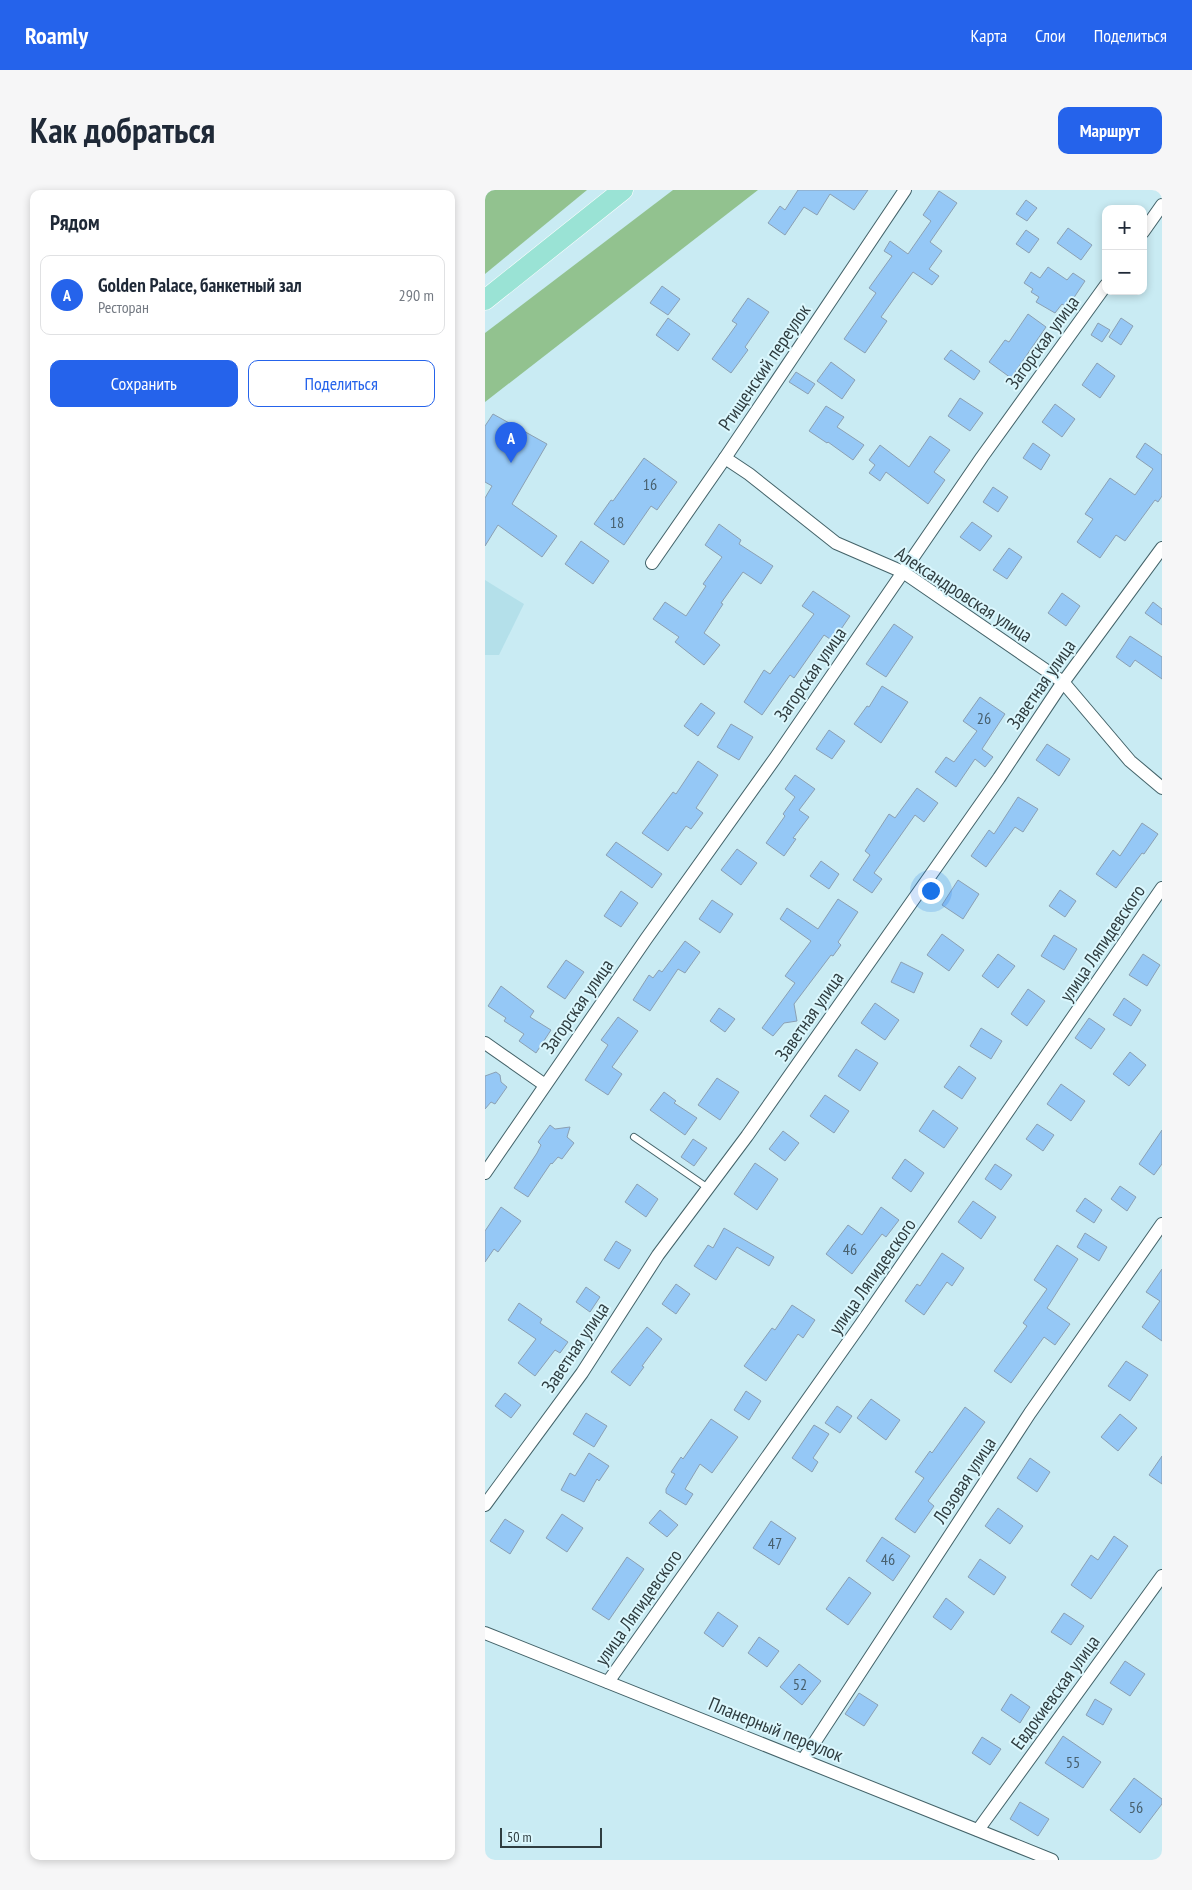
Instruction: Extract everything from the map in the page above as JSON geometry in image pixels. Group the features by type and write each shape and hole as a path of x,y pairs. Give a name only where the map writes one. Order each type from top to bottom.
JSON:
{"main road":[{"path":"485,300 623,190"}],"street":[{"name":"Ртищенский переулок","path":"652,563 905,190"},
{"path":"1147,226 1162,205"},
{"name":"Загорская улица","path":"485,1174 545,1085 776,757 982,457 1102,290"},
{"name":"Александровская улица","path":"725,458 749,474 836,543 903,572 1063,682 1130,761 1162,788"},
{"name":"Заветная улица","path":"485,1504 582,1374 658,1255 879,949 999,778 1063,682 1162,548"},
{"name":"улица Ляпидевского","path":"608,1682 861,1324 1162,888"},
{"path":"485,1043 545,1085"},
{"name":"Лозовая улица","path":"803,1760 1030,1413 1162,1224"},
{"name":"Евдокиевская улица","path":"979,1830 1162,1576"},
{"name":"Планерный переулок","path":"485,1633 1052,1860"}],"lane":[{"path":"634,1137 708,1188"}],"shaded area":[{"path":"485,580 524,604 499,655 485,655"}],"green space":[{"path":"485,190 587,190 485,274"},
{"path":"673,190 758,190 485,402 485,333"}],"building":[{"path":"798,190 868,190 854,210 830,194 817,215 804,207 785,235 768,223 780,206 785,210"},
{"path":"939,191 957,203 930,242 942,251 929,269 939,276 932,285 913,272 881,317 887,321 865,353 844,339 876,293 869,288 892,256 884,251 890,241 908,254 931,221 923,215"},
{"path":"1026,200 1037,208 1027,221 1016,214"},
{"path":"1068,228 1092,245 1081,260 1057,243"},
{"path":"1026,230 1039,239 1029,253 1016,244"},
{"path":"1048,267 1067,280 1073,273 1085,281 1067,308 1062,304 1055,313 1036,302 1039,297 1031,292 1033,289 1024,283 1031,272 1040,278"},
{"path":"662,286 680,299 668,315 650,303"},
{"path":"748,298 769,312 745,347 748,350 731,373 712,359 737,324 732,321"},
{"path":"1028,314 1046,327 1011,378 989,362 1005,340 1009,342"},
{"path":"668,318 690,334 678,351 656,335"},
{"path":"1121,318 1133,326 1121,345 1109,337"},
{"path":"1098,323 1110,330 1102,342 1091,335"},
{"path":"951,350 980,371 974,380 944,359"},
{"path":"831,362 855,380 842,399 817,381"},
{"path":"1097,363 1115,376 1100,398 1082,385"},
{"path":"796,372 815,384 808,394 789,382"},
{"path":"960,398 983,413 970,431 948,416"},
{"path":"1055,404 1075,419 1062,437 1042,422"},
{"path":"826,406 844,417 837,427 864,445 853,460 809,431"},
{"path":"493,414 547,444 512,504 557,536 542,557 498,525 485,546 485,498 492,486 485,482 485,426"},
{"path":"930,436 950,450 934,472 945,480 928,504 886,472 880,481 869,473 875,465 869,460 880,445 909,467"},
{"path":"1033,443 1050,455 1041,470 1023,458"},
{"path":"1145,443 1162,455 1162,496 1158,502 1155,500 1125,541 1116,535 1100,558 1077,542 1093,519 1085,514 1110,478 1135,495 1153,469 1136,457"},
{"path":"644,458 677,482 657,510 651,506 624,545 594,524"},
{"path":"993,487 1008,497 998,512 983,502"},
{"path":"972,522 992,536 980,551 960,537"},
{"path":"719,524 741,540 739,544 773,566 761,584 743,572 721,603 723,604 704,633 720,645 704,665 675,642 679,637 653,619 665,602 686,616 706,586 703,584 722,557 705,545"},
{"path":"581,541 609,561 593,584 565,564"},
{"path":"1009,548 1022,557 1007,579 993,570"},
{"path":"813,591 850,616 833,641 824,635 794,678 790,675 762,715 744,702 764,670 770,674 814,614 802,606"},
{"path":"1062,593 1080,606 1066,626 1048,613"},
{"path":"1153,602 1162,609 1162,625 1145,613"},
{"path":"894,624 913,637 886,677 866,664"},
{"path":"1130,636 1162,657 1162,679 1135,660 1130,667 1116,657"},
{"path":"882,686 908,702 881,743 854,724 867,706 869,707"},
{"path":"980,697 1005,714 982,749 993,757 985,767 975,759 956,787 935,772 946,757 954,762 977,731 963,721"},
{"path":"701,703 715,713 698,736 684,726"},
{"path":"731,724 753,737 739,760 717,747"},
{"path":"829,730 845,741 832,759 816,749"},
{"path":"1047,744 1070,759 1059,776 1036,760"},
{"path":"698,761 718,775 696,808 703,813 691,829 686,826 668,851 642,833 673,792 676,794"},
{"path":"795,775 815,789 799,810 809,817 793,838 796,839 784,856 766,843 785,816 783,814 795,797 785,789"},
{"path":"917,788 938,803 924,822 915,815 874,873 882,879 872,893 853,880 870,855 865,851 889,814 895,818"},
{"path":"1018,797 1038,809 1023,832 1015,827 986,867 971,856 989,830 994,834"},
{"path":"1142,823 1158,834 1116,888 1096,874 1113,850 1120,856"},
{"path":"616,842 662,874 652,888 606,855"},
{"path":"737,849 757,863 741,885 721,870"},
{"path":"821,861 839,874 829,889 810,876"},
{"path":"958,880 979,894 963,919 942,905"},
{"path":"1060,890 1076,901 1065,917 1049,906"},
{"path":"621,891 638,903 621,927 604,916"},
{"path":"838,899 858,912 838,942 841,945 833,956 831,955 794,1004 797,1021 784,1023 773,1036 762,1028 795,983 785,976 811,941 780,919 787,908 818,929"},
{"path":"712,900 733,914 720,933 699,919"},
{"path":"942,934 964,950 949,971 927,955"},
{"path":"1054,935 1077,949 1064,970 1041,956"},
{"path":"685,941 700,952 685,973 678,969 650,1011 633,1000 649,975 653,978 659,970 662,972"},
{"path":"998,954 1015,966 998,988 982,976"},
{"path":"1143,954 1160,965 1147,986 1129,975"},
{"path":"566,960 584,972 565,999 547,987"},
{"path":"901,962 923,973 914,993 891,982"},
{"path":"501,986 534,1011 530,1017 551,1030 536,1053 519,1041 524,1034 504,1021 506,1018 488,1006"},
{"path":"1028,989 1045,1001 1027,1026 1011,1014"},
{"path":"1124,998 1141,1010 1131,1026 1113,1015"},
{"path":"875,1003 899,1020 885,1040 861,1023"},
{"path":"719,1008 735,1019 725,1032 710,1021"},
{"path":"618,1017 638,1031 612,1067 622,1074 608,1095 585,1080 608,1045 601,1040"},
{"path":"1089,1018 1105,1029 1091,1049 1075,1038"},
{"path":"981,1028 1002,1041 991,1059 970,1046"},
{"path":"856,1049 878,1063 860,1091 838,1076"},
{"path":"1130,1052 1146,1065 1129,1086 1113,1074"},
{"path":"959,1066 976,1078 962,1099 944,1087"},
{"path":"496,1072 500,1075 501,1082 507,1087 495,1104 491,1102 485,1109 485,1076"},
{"path":"717,1078 739,1092 720,1120 698,1105"},
{"path":"1061,1084 1085,1101 1071,1121 1047,1104"},
{"path":"664,1092 676,1101 674,1103 697,1118 685,1135 650,1110"},
{"path":"825,1095 849,1111 834,1133 810,1116"},
{"path":"933,1110 958,1128 944,1148 919,1131"},
{"path":"1037,1124 1054,1135 1043,1151 1026,1139"},
{"path":"550,1125 555,1129 570,1127 567,1137 574,1143 562,1159 558,1157 551,1163 528,1197 514,1188 537,1153 541,1145 538,1142"},
{"path":"1162,1130 1162,1164 1154,1175 1139,1164"},
{"path":"783,1131 799,1143 785,1161 769,1149"},
{"path":"693,1139 707,1148 694,1166 681,1157"},
{"path":"905,1159 924,1173 911,1192 892,1178"},
{"path":"755,1163 778,1179 757,1210 734,1194"},
{"path":"995,1164 1012,1175 1001,1190 985,1179"},
{"path":"637,1184 658,1199 646,1217 625,1202"},
{"path":"1120,1186 1136,1197 1127,1211 1111,1199"},
{"path":"1085,1198 1102,1210 1094,1223 1076,1211"},
{"path":"973,1201 996,1217 981,1239 958,1222"},
{"path":"501,1207 521,1221 498,1252 494,1249 485,1262 485,1231"},
{"path":"881,1207 899,1220 886,1237 882,1234 852,1274 826,1254 848,1225 862,1235"},
{"path":"724,1228 774,1257 769,1266 737,1247 716,1280 694,1266 708,1245 713,1248"},
{"path":"1085,1233 1107,1247 1099,1261 1077,1247"},
{"path":"616,1241 631,1250 619,1269 604,1260"},
{"path":"1057,1245 1078,1259 1047,1308 1070,1324 1055,1345 1044,1337 1011,1383 994,1371 1027,1326 1023,1323 1047,1289 1034,1280"},
{"path":"942,1253 964,1268 952,1286 947,1282 924,1315 905,1301 917,1284 920,1286"},
{"path":"1162,1269 1162,1341 1142,1327 1160,1301 1146,1292"},
{"path":"676,1284 690,1294 676,1314 662,1304"},
{"path":"586,1287 600,1297 590,1312 576,1302"},
{"path":"519,1303 542,1319 540,1323 568,1342 560,1353 555,1350 535,1376 518,1363 536,1339 508,1320"},
{"path":"792,1305 815,1320 803,1338 798,1334 766,1381 744,1366 772,1328 775,1330"},
{"path":"647,1327 662,1339 630,1386 611,1372"},
{"path":"1126,1361 1148,1375 1130,1401 1108,1386"},
{"path":"746,1391 761,1401 749,1420 734,1410"},
{"path":"505,1393 521,1405 511,1418 495,1406"},
{"path":"871,1399 900,1420 886,1440 857,1418"},
{"path":"837,1406 852,1416 840,1433 825,1423"},
{"path":"965,1407 985,1422 928,1501 934,1506 915,1533 895,1519 924,1478 915,1472 930,1451 932,1453"},
{"path":"586,1413 607,1426 594,1447 573,1434"},
{"path":"1120,1414 1137,1428 1118,1451 1101,1437"},
{"path":"711,1419 738,1437 712,1473 700,1464 685,1489 693,1494 686,1505 666,1493 666,1489 675,1474 671,1472 681,1457 683,1459"},
{"path":"814,1425 829,1434 813,1458 818,1462 812,1472 792,1458"},
{"path":"589,1453 609,1466 599,1481 597,1479 584,1502 561,1490 570,1473 575,1476"},
{"path":"1162,1456 1162,1484 1149,1475"},
{"path":"1030,1458 1050,1472 1037,1492 1017,1478"},
{"path":"998,1508 1023,1526 1010,1544 985,1526"},
{"path":"660,1510 678,1525 667,1537 649,1523"},
{"path":"562,1514 583,1528 567,1552 546,1538"},
{"path":"505,1519 524,1531 510,1554 490,1541"},
{"path":"771,1521 796,1538 779,1565 753,1548"},
{"path":"1114,1536 1128,1546 1091,1599 1071,1585 1091,1555 1098,1560"},
{"path":"882,1537 910,1556 893,1581 866,1561"},
{"path":"627,1557 644,1569 609,1620 592,1609"},
{"path":"980,1559 1006,1577 994,1595 968,1577"},
{"path":"849,1577 871,1593 848,1625 826,1609"},
{"path":"946,1598 964,1612 951,1630 933,1617"},
{"path":"718,1612 738,1626 723,1647 704,1633"},
{"path":"1064,1613 1084,1626 1071,1645 1051,1632"},
{"path":"759,1637 779,1651 767,1667 748,1653"},
{"path":"1125,1661 1145,1674 1130,1696 1110,1683"},
{"path":"799,1664 821,1681 802,1705 780,1687"},
{"path":"859,1693 878,1705 864,1726 845,1714"},
{"path":"1011,1694 1030,1707 1020,1723 1001,1710"},
{"path":"1095,1699 1112,1709 1103,1725 1086,1715"},
{"path":"1063,1736 1101,1762 1083,1788 1045,1763"},
{"path":"982,1737 1001,1749 990,1765 972,1753"},
{"path":"1134,1778 1162,1799 1162,1804 1140,1833 1110,1810"},
{"path":"1020,1802 1049,1819 1038,1836 1010,1819"}],"place":[{"name":"Golden Palace, банкетный зал","path":"511,463"}]}
